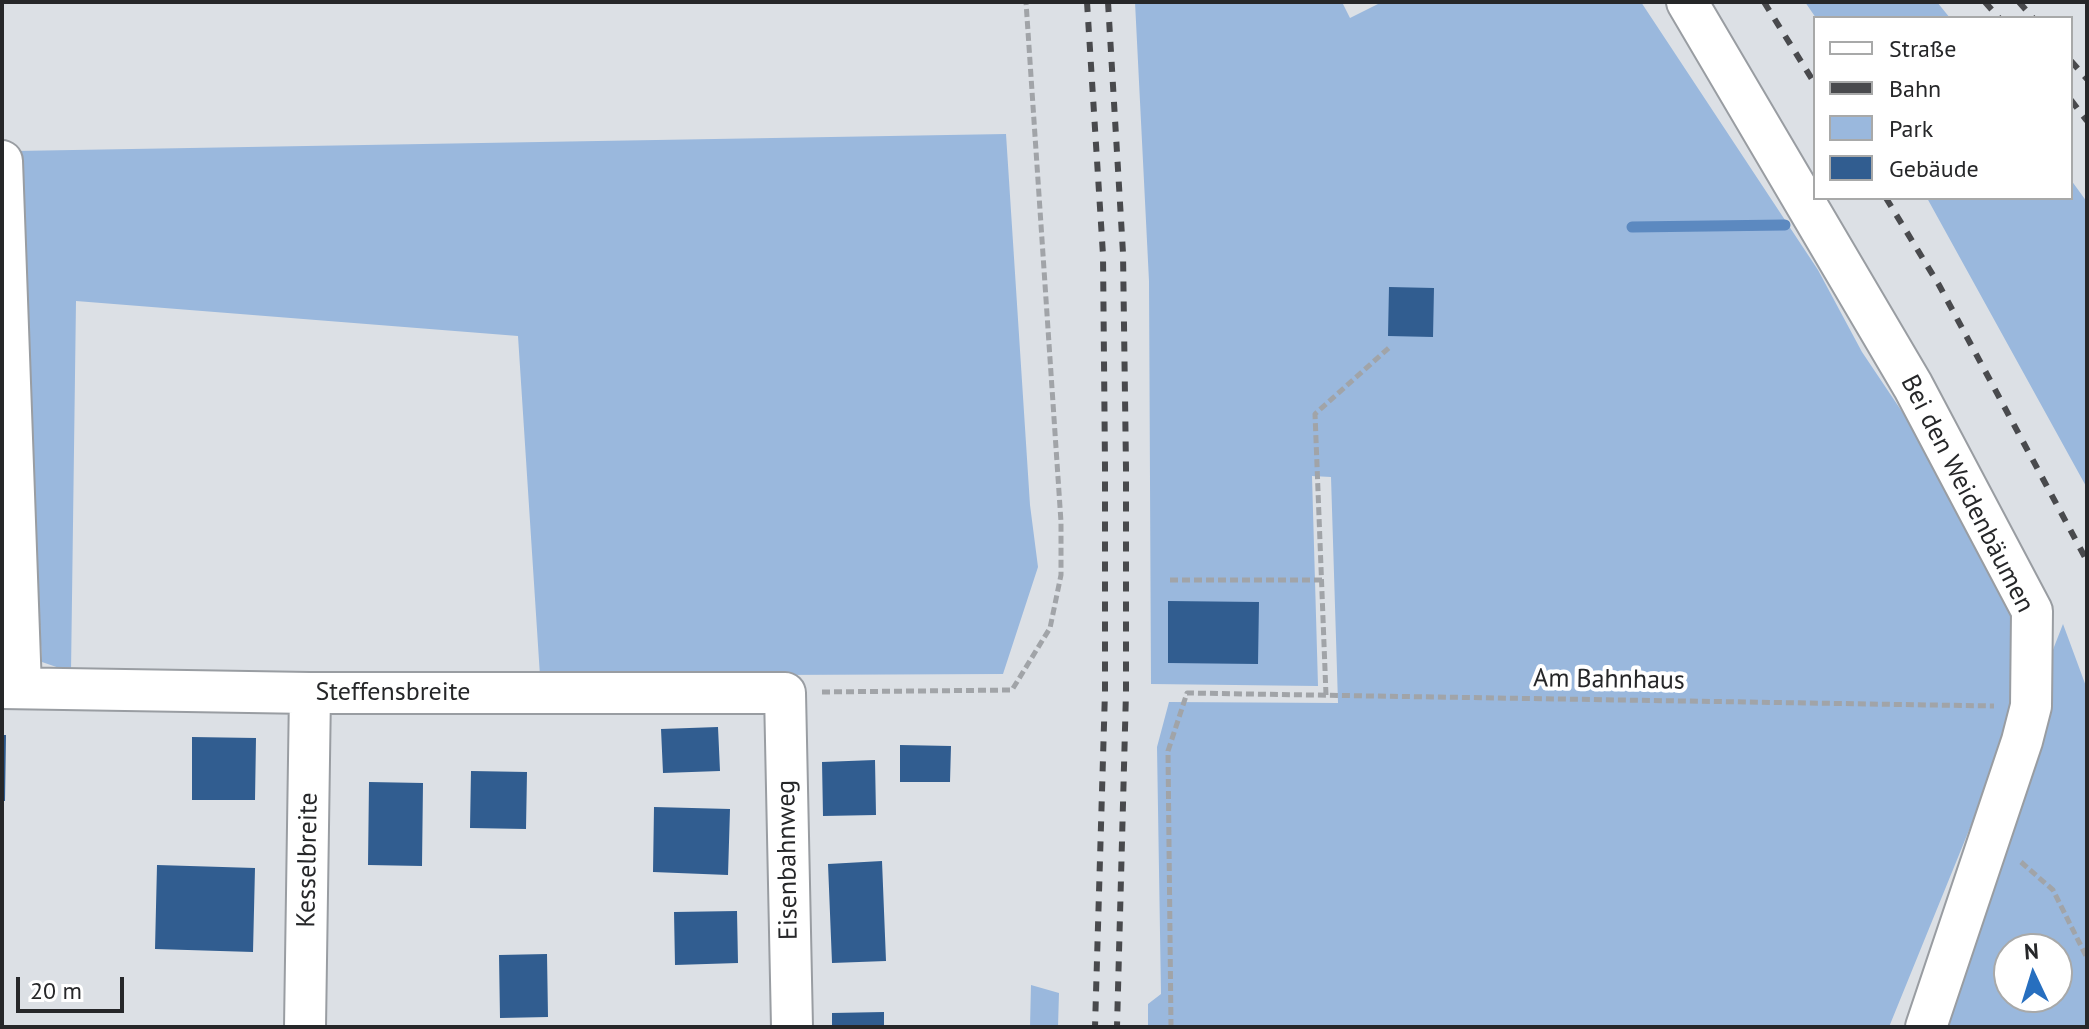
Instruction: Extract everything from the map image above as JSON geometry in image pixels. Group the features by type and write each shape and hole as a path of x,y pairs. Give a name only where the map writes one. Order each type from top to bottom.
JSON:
{"street":[{"name":"Bei den Weidenbäumen","path":"1687,2 1913,386 2032,611 2031,706 1926,1027"},
{"path":"2,161 11,688"},
{"name":"Steffensbreite","path":"11,688 310,693 785,693"},
{"name":"Kesselbreite","path":"305,1027 310,693"},
{"name":"Eisenbahnweg","path":"785,693 792,1027"}],"path":[{"path":"785,693 1012,690 1050,628 1061,575 1061,522 1026,2"},
{"path":"1326,695 1315,414 1391,346"},
{"path":"1170,580 1322,580"},
{"name":"Am Bahnhaus","path":"1171,1027 1168,751 1187,693 2031,706"},
{"path":"1990,835 2053,890 2087,958"}],"green space":[{"path":"1135,2 1342,2 1350,18 1382,2 1641,2 1818,270 1862,352 1917,434 2016,611 2013,722 1889,1027 1148,1027 1148,1004 1161,994 1157,747 1169,702 1338,703 1331,477 1312,476 1318,686 1151,684 1149,281"},
{"path":"1805,2 1937,2 1948,16 1815,16"},
{"path":"1006,134 1030,505 1038,567 1003,674 540,676 518,336 76,301 71,672 42,662 15,151"},
{"path":"2073,183 2087,202 2087,488 1928,200 2073,200"},
{"path":"2063,624 2087,689 2087,1027 1926,1027 2031,706"},
{"path":"1031,985 1059,993 1058,1027 1030,1027"}],"building":[{"path":"1389,287 1434,288 1433,337 1388,336"},
{"path":"1168,601 1259,602 1258,664 1168,663"},
{"path":"718,727 720,771 663,773 661,729"},
{"path":"2,735 6,735 5,801 2,801"},
{"path":"192,737 256,738 255,800 192,800"},
{"path":"900,745 951,746 950,782 900,782"},
{"path":"875,760 876,815 823,816 822,762"},
{"path":"471,771 527,772 526,829 470,828"},
{"path":"369,782 423,783 422,866 368,865"},
{"path":"654,807 730,809 728,875 653,872"},
{"path":"882,861 886,961 832,963 828,864"},
{"path":"157,865 255,868 253,952 155,949"},
{"path":"737,911 738,963 675,965 674,912"},
{"path":"547,954 548,1017 500,1018 499,955"},
{"path":"884,1012 884,1027 832,1027 832,1013"}],"waterway":[{"path":"1632,227 1785,225"}],"railway":[{"path":"1087,2 1103,255 1105,466 1105,691 1095,1027"},
{"path":"1108,2 1123,253 1126,468 1126,692 1117,1027"},
{"path":"1764,2 1813,81"},
{"path":"1985,2 1997,16"},
{"path":"2019,2 2031,16"},
{"path":"2073,63 2087,79"},
{"path":"2073,103 2087,121"},
{"path":"1887,200 1939,285 2087,561"}]}
